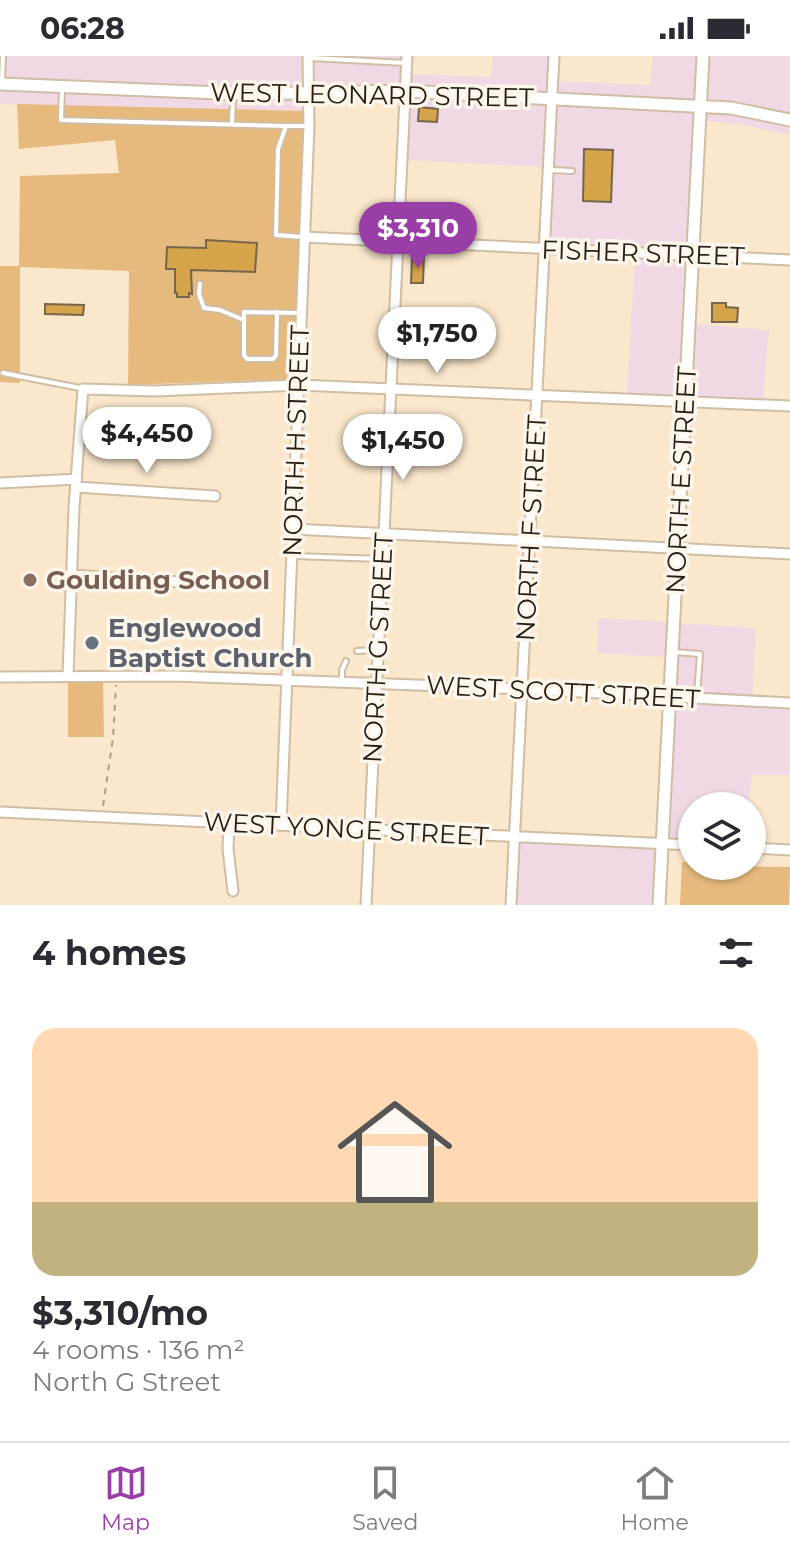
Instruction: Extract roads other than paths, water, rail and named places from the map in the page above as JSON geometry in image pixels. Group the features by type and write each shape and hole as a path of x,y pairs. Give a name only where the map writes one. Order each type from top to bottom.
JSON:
{"street":[{"name":"NORTH F STREET","path":"511,905 554,56"},
{"name":"NORTH E STREET","path":"659,905 703,56"},
{"name":"NORTH H STREET","path":"281,825 309,126 308,57"},
{"name":"NORTH G STREET","path":"366,905 406,60"},
{"name":"WEST LEONARD STREET","path":"1,84 233,94 404,91 700,106 753,111 790,120"},
{"name":"FISHER STREET","path":"304,237 790,260"},
{"path":"68,676 83,389 155,391 299,385 790,406"},
{"path":"0,483 77,483 215,496"},
{"path":"293,529 790,554"},
{"path":"71,575 196,583"},
{"name":"WEST SCOTT STREET","path":"0,677 287,680 790,703"},
{"name":"WEST YONGE STREET","path":"0,812 678,845"},
{"path":"229,822 228,849 233,891"},
{"path":"766,849 790,850"}],"lane":[{"path":"1,84 3,56"},
{"path":"308,57 406,60"},
{"path":"62,87 61,120 309,126"},
{"path":"232,124 233,94"},
{"path":"286,126 278,149 276,235 304,237"},
{"path":"548,170 572,171"},
{"path":"200,284 199,294 204,308 220,310 244,320"},
{"path":"277,312 276,355 273,359 247,359 244,355 244,312 277,312 301,313"},
{"path":"3,373 83,389"},
{"path":"292,555 382,559"},
{"path":"357,651 378,650"},
{"path":"672,652 700,654 697,698"},
{"path":"342,682 346,661"}],"place":[{"name":"Goulding School","path":"30,580"},
{"name":"Englewood Baptist Church","path":"92,643"}]}
